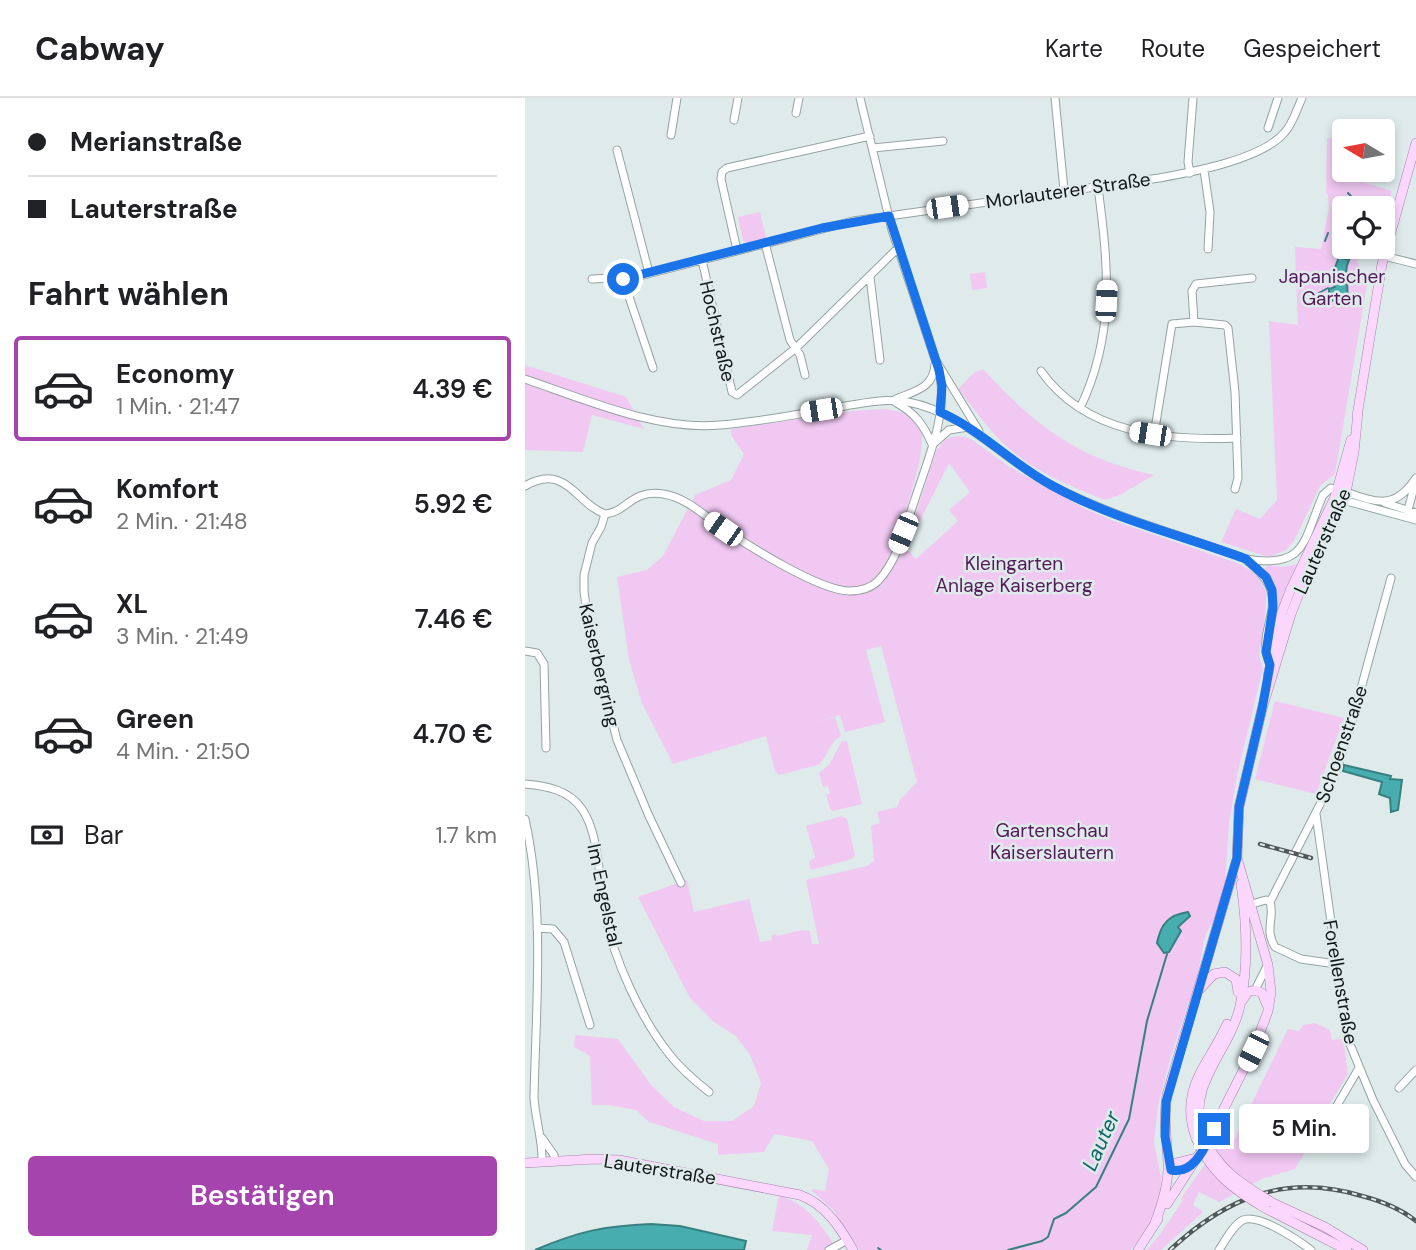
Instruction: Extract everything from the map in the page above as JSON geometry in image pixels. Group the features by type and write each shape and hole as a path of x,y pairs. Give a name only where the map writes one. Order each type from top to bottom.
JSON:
{"main road":[{"name":"Lauterstraße","path":"1395,217 1416,143"},
{"name":"Lauterstraße","path":"1262,709 1298,594 1341,495 1384,259"},
{"name":"Lauterstraße","path":"1167,1205 1171,1188 1164,1125 1166,1102 1237,858 1239,807 1270,665 1290,591 1341,495"},
{"name":"Lauterstraße","path":"1138,1250 1207,1142 1253,1051 1268,1011 1271,992 1268,965 1237,858"},
{"path":"1237,858 1247,928 1244,978 1239,1000 1224,1031 1202,1065 1195,1083 1191,1115 1208,1163 1237,1191 1325,1227 1363,1250"},
{"path":"1199,991 1214,974 1225,972 1236,979 1239,1000"},
{"path":"1239,1000 1255,990 1265,998 1268,1011"},
{"name":"Lauterstraße","path":"525,1163 619,1160 794,1194 808,1198 822,1207 853,1250"},
{"path":"1170,1167 1184,1170 1195,1161"},
{"name":"Lauterstraße","path":"1155,1223 1170,1167"},
{"name":"Lauterstraße","path":"794,1194 819,1213 844,1246"},
{"path":"1269,1205 1346,1250"},
{"path":"842,1232 844,1246"}],"street":[{"path":"671,135 677,98"},
{"path":"734,120 737,98"},
{"path":"796,113 799,98"},
{"path":"525,486 533,481 556,480 568,485 597,511 605,514 614,512 632,499 648,493 665,494 684,501 744,543 829,586 849,591 859,590 869,588 878,581 893,557 905,528 932,445 940,412 942,386 898,248 860,98"},
{"path":"1055,98 1064,190"},
{"path":"1189,173 1193,98"},
{"path":"1268,128 1277,98"},
{"name":"Morlauterer Straße","path":"592,279 623,279 853,221 1205,170 1272,144 1289,128 1302,98"},
{"path":"737,250 721,179 722,172 727,168 870,136"},
{"path":"873,148 943,141"},
{"path":"617,150 649,273"},
{"path":"1205,170 1210,212 1208,249"},
{"path":"1080,408 1097,365 1106,301 1107,265 1098,187"},
{"path":"765,243 790,340 800,355 805,375"},
{"path":"796,348 898,248"},
{"path":"1395,259 1416,264"},
{"name":"Hochstraße","path":"702,260 732,392 740,395 796,348"},
{"path":"870,277 880,360"},
{"path":"1194,322 1192,291 1196,284 1252,278"},
{"path":"623,279 653,368"},
{"path":"1154,435 1170,328 1176,322 1220,323 1228,328 1235,392 1238,478 1235,489"},
{"path":"891,400 929,384 935,359"},
{"path":"939,370 982,436"},
{"path":"1041,371 1061,395 1097,418 1120,427 1154,435 1198,439 1237,438"},
{"path":"525,379 616,409 680,424 721,425 879,400 910,402 940,412 970,427 1025,470 1089,504 1246,559 1275,563 1293,555 1304,542 1325,492 1331,488 1341,495 1410,514"},
{"path":"891,400 907,408 921,421 932,445"},
{"path":"932,445 949,430 970,427"},
{"path":"1385,503 1403,495 1416,479"},
{"path":"1410,514 1416,479"},
{"path":"1341,495 1385,503 1410,514 1416,520"},
{"name":"Kaiserbergring","path":"605,514 592,543 584,575 584,599 589,630 617,740 681,883"},
{"path":"1246,559 1266,577 1272,590 1273,607 1266,652 1270,665"},
{"name":"Schoenstraße","path":"1270,902 1335,775 1391,578"},
{"path":"525,651 537,653 544,664 546,748"},
{"name":"Im Engelstal","path":"525,784 563,792 582,808 593,837 606,917 622,969 659,1040 686,1072 709,1092"},
{"name":"Forellenstraße","path":"1316,814 1347,1037 1405,1164 1416,1177"},
{"path":"525,819 537,928 529,1097 540,1135 542,1162"},
{"path":"1252,904 1266,900 1270,902 1272,909 1268,929 1272,942 1280,950 1301,959 1336,964"},
{"path":"537,928 553,929 564,942 590,1026"},
{"path":"1255,990 1268,965"},
{"path":"1326,1124 1359,1068"},
{"path":"1399,1088 1416,1070"},
{"path":"540,1135 554,1155 555,1161"},
{"path":"1219,1250 1238,1223 1245,1219 1261,1221 1311,1250"},
{"path":"829,1250 844,1246"}],"green space":[{"name":"Japanischer Garten","path":"1327,138 1332,138 1332,182 1362,182 1392,191 1391,196 1332,196 1332,259 1357,259 1368,278 1335,474 1320,486 1294,541 1286,550 1269,557 1221,542 1236,509 1260,519 1277,500 1269,321 1298,325 1295,247 1321,249 1329,208 1326,194"},
{"path":"760,212 766,238 747,243 743,241 738,217"},
{"path":"985,272 987,288 972,290 970,274"},
{"path":"525,365 626,397 644,429 592,415 583,452 525,450"},
{"path":"983,369 1021,407 1059,437 1102,460 1154,475 1120,495 1105,500 1039,470 1015,454 998,438 958,389 974,373"},
{"path":"886,409 914,417 920,425 922,435 919,465 894,543 905,547 916,559 958,521 949,510 970,492 949,463 915,531 910,532 936,451 945,440 959,436 971,439 1008,466 1084,508 1237,563 1259,578 1266,592 1259,656 1263,668 1237,775 1229,823 1225,883 1215,917 1205,936 1197,977 1158,1105 1154,1142 1161,1177 1160,1198 1150,1224 1131,1250 859,1250 834,1211 812,1191 825,1191 829,1169 812,1141 774,1134 764,1152 718,1155 718,1144 649,1122 636,1110 592,1105 590,1056 574,1047 575,1035 618,1039 651,1085 674,1107 704,1121 732,1121 754,1106 761,1083 750,1055 736,1036 714,1022 690,998 638,897 687,880 694,912 749,899 760,942 772,940 771,935 802,930 810,931 812,944 819,944 806,880 867,866 874,861 871,826 880,823 877,812 897,807 917,782 881,646 866,650 885,722 845,732 840,715 813,723 835,717 841,736 818,765 779,775 775,771 766,736 673,764 642,703 629,660 617,577 647,570 663,556 695,495 731,480 744,454 732,437 731,429 852,411"},
{"path":"1297,564 1283,594 1274,623 1275,594 1264,569 1268,565 1284,567"},
{"path":"1275,701 1344,718 1316,794 1255,779"},
{"path":"842,741 847,741 862,804 833,811 826,794 830,794 828,786 823,787 819,773 829,765"},
{"path":"842,816 847,819 855,855 852,859 811,870 809,862 815,857 806,826"},
{"path":"1315,1023 1330,1030 1332,1040 1343,1038 1348,1074 1295,1169 1262,1179 1219,1202 1199,1192 1193,1205 1203,1212 1161,1250 1147,1250 1221,1142 1231,1146 1288,1029 1299,1031 1303,1025"},
{"path":"779,1196 806,1210 838,1250 807,1250 812,1235 772,1231"}],"water":[{"path":"1338,260 1349,260 1346,271 1346,303 1329,300 1329,289 1335,287 1331,277"},
{"path":"1344,765 1402,780 1398,810 1391,812 1390,798 1379,794 1382,782 1343,771"},
{"path":"1188,912 1190,916 1178,927 1181,931 1169,952 1164,953 1157,943 1161,930 1171,918"},
{"path":"651,1224 680,1226 746,1241 744,1250 535,1250 592,1231"}],"waterway":[{"path":"1348,193 1351,196"},
{"path":"1325,241 1328,233"},
{"path":"1319,293 1328,288"},
{"name":"Lauter","path":"1008,1250 1048,1237 1054,1219 1066,1213 1096,1187 1129,1119 1147,1021 1167,954"}],"railway":[{"path":"1260,844 1311,858"},
{"path":"1170,1250 1213,1216 1259,1194 1283,1189 1308,1187 1362,1196 1391,1206 1416,1221"}],"route":[{"path":"623,279 822,228 889,216 939,370 942,386 940,412 975,430 1025,470 1052,486 1089,504 1246,559 1266,577 1272,590 1273,607 1266,652 1270,665 1239,807 1237,858 1166,1102 1165,1136 1171,1170 1184,1170 1193,1164 1214,1129"}],"park label":[{"name":"Kleingarten Anlage Kaiserberg","path":"1014,574"},
{"name":"Gartenschau Kaiserslautern","path":"1052,841"}]}
